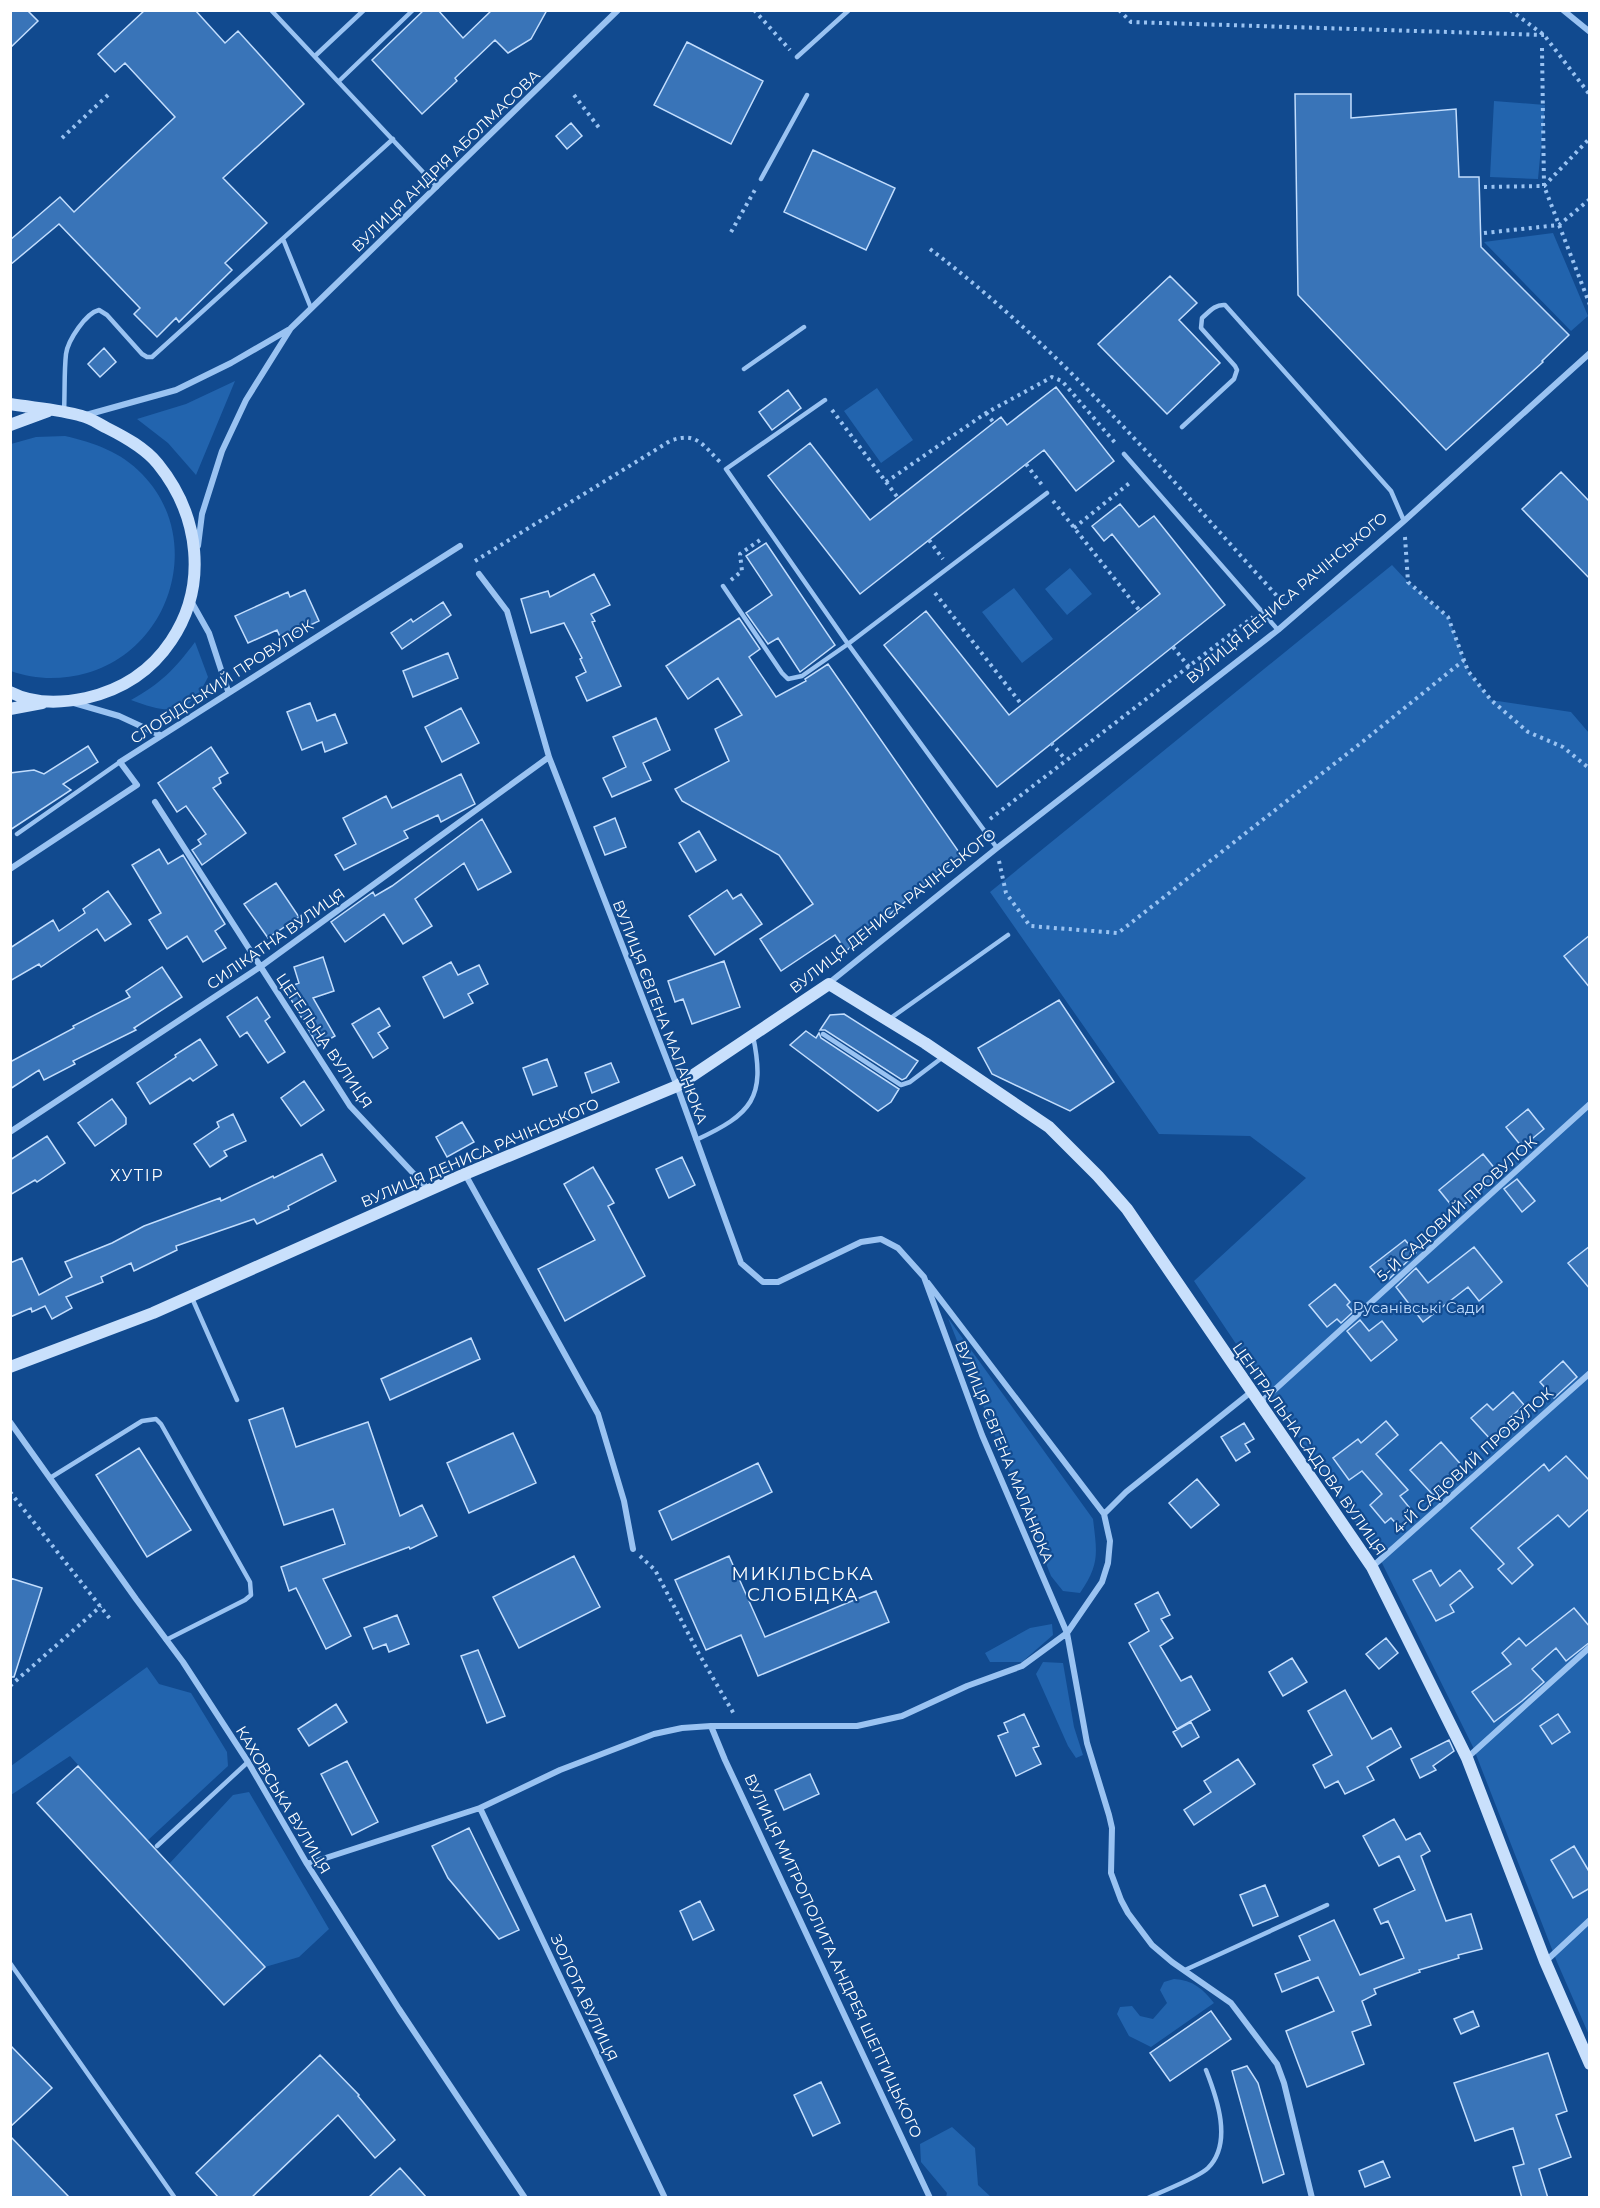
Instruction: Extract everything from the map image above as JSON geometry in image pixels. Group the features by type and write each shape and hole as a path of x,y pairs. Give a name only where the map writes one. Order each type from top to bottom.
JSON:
{"main road":[{"path":"10,404 83,416 130,440 157,463 178,494 190,527 195,561 191,601 181,626 161,655 135,679 103,694 10,709"},
{"path":"10,426 58,411"},
{"path":"10,692 50,702"},
{"name":"ВУЛИЦЯ ДЕНИСА РАЧІНСЬКОГО","path":"10,1367 102,1334 465,1174 677,1086 829,984"},
{"name":"ЦЕНТРАЛЬНА САДОВА ВУЛИЦЯ","path":"829,984 944,1056 1049,1127 1098,1176 1126,1209 1372,1567 1467,1758 1545,1961 1590,2064"}],"street":[{"name":"ВУЛИЦЯ АНДРІЯ АБОЛМАСОВА","path":"83,416 176,390 231,363 291,328 618,10"},
{"path":"1563,10 1590,32"},
{"name":"ВУЛИЦЯ АНДРІЯ АБОЛМАСОВА","path":"195,561 202,514 222,451 246,400 291,328"},
{"name":"ВУЛИЦЯ ДЕНИСА РАЧІНСЬКОГО","path":"829,984 997,848 1278,630 1404,521 1590,352"},
{"name":"СЛОБІДСЬКИЙ ПРОВУЛОК","path":"10,868 137,784 120,762 228,691 460,546"},
{"name":"ВУЛИЦЯ ЄВГЕНА МАЛАНЮКА","path":"479,574 507,611 549,757 677,1086 741,1263 763,1282 778,1282 861,1242 881,1239 898,1248 924,1277 1104,1514 1110,1541 1108,1563 1102,1582 1067,1634"},
{"path":"191,601 209,633 228,691"},
{"path":"68,701 118,716 160,735"},
{"name":"СИЛІКАТНА ВУЛИЦЯ","path":"10,1132 260,967 549,757"},
{"name":"ЦЕГЕЛЬНА ВУЛИЦЯ","path":"155,802 350,1106 429,1190"},
{"name":"5-Й САДОВИЙ ПРОВУЛОК","path":"1260,1403 1590,1104"},
{"path":"465,1174 598,1414 624,1502 633,1550"},
{"name":"ВУЛИЦЯ ЄВГЕНА МАЛАНЮКА","path":"924,1277 982,1435 1067,1634 1087,1743 1112,1828 1111,1873 1114,1883 1128,1913 1152,1945 1231,2003 1277,2064 1284,2083 1312,2198"},
{"name":"4-Й САДОВИЙ ПРОВУЛОК","path":"1372,1567 1590,1373"},
{"path":"1104,1514 1126,1492 1251,1392"},
{"name":"КАХОВСЬКА ВУЛИЦЯ","path":"10,1422 166,1640 248,1762 307,1864 399,2009 525,2198"},
{"path":"307,1864 480,1808 560,1770 654,1734 682,1728 711,1726 857,1726 902,1716 967,1686 1022,1666 1067,1634"},
{"path":"1467,1758 1590,1647"},
{"name":"ВУЛИЦЯ МИТРОПОЛИТА АНДРЕЯ ШЕПТИЦЬКОГО","path":"711,1726 930,2198"},
{"name":"ЗОЛОТА ВУЛИЦЯ","path":"480,1808 666,2198"},
{"path":"1545,1961 1590,1920"}],"lane":[{"path":"271,10 437,187"},
{"path":"315,56 364,10"},
{"path":"339,81 413,10"},
{"path":"797,57 849,10"},
{"path":"761,179 807,95"},
{"path":"58,411 66,351 85,318 92,312 99,310 106,315 142,354 152,357 393,139"},
{"path":"283,239 312,308"},
{"path":"1182,426 1236,375 1235,366 1201,327 1202,318 1220,304 1225,305 1391,491 1404,521"},
{"path":"744,369 804,327"},
{"path":"825,400 726,469 997,848"},
{"path":"1124,454 1278,630"},
{"path":"723,586 782,673 788,679 802,676 849,644 1047,493"},
{"path":"17,834 120,762"},
{"path":"888,1020 1008,935"},
{"path":"823,1034 901,1085 910,1082 944,1056"},
{"path":"696,1140 737,1118 749,1105 757,1089 759,1061 753,1035"},
{"path":"191,1296 237,1400"},
{"path":"50,1478 142,1421 156,1419 161,1424 252,1588 251,1595 246,1600 166,1640"},
{"path":"157,1846 248,1762"},
{"path":"1185,1970 1327,1905"},
{"path":"10,1963 176,2198"},
{"path":"1148,2198 1206,2170 1215,2159 1221,2139 1219,2115 1206,2070"}],"path":[{"path":"754,10 797,57"},
{"path":"1119,10 1131,22 1544,35"},
{"path":"1510,10 1544,35 1590,95"},
{"path":"1542,48 1544,186 1590,305"},
{"path":"62,138 109,94"},
{"path":"574,95 600,129"},
{"path":"1484,187 1544,186 1590,138"},
{"path":"731,232 761,179"},
{"path":"1484,232 1559,225 1590,199"},
{"path":"930,249 1031,333 1145,451 1294,616"},
{"path":"886,482 986,413 1046,379 1057,377 1124,454"},
{"path":"825,400 898,498"},
{"path":"986,413 994,423"},
{"path":"479,574 472,563 670,441 682,436 692,437 702,443 726,469"},
{"path":"1026,464 1140,611"},
{"path":"1074,528 1141,474"},
{"path":"1404,521 1408,582 1448,617 1468,671 1499,707 1528,732 1563,747 1590,769"},
{"path":"723,586 742,571 740,554 771,533"},
{"path":"929,540 948,567"},
{"path":"927,583 1022,705"},
{"path":"980,826 1261,611"},
{"path":"1173,647 1189,667"},
{"path":"997,848 1005,893 1030,926 1118,933 1366,740 1464,660"},
{"path":"1051,743 1066,760"},
{"path":"10,1492 111,1620"},
{"path":"633,1550 655,1570 699,1654 741,1726"},
{"path":"10,1686 100,1606"}],"green space":[{"path":"1494,101 1545,105 1538,179 1490,177"},
{"path":"1553,233 1588,316 1571,331 1484,242"},
{"path":"235,381 196,475 168,443 137,419 186,404"},
{"path":"877,388 913,440 881,463 844,411"},
{"path":"65,436 107,449 134,466 142,474 161,500 172,529 175,559 170,588 158,616 140,641 116,660 87,673 58,678 39,677 11,671 11,444 36,437"},
{"name":"Русанівські Сади","path":"1392,565 1448,617 1468,671 1491,700 1571,712 1589,733 1589,2035 1557,1962 1473,1747 1381,1561 1194,1281 1306,1178 1250,1136 1159,1134 990,892"},
{"path":"1070,568 1092,594 1067,615 1045,589"},
{"path":"1014,588 1053,639 1022,663 982,612"},
{"path":"195,642 208,677 193,699 185,706 176,709 156,708 131,700 166,675"},
{"path":"948,1318 1093,1519 1096,1558 1091,1574 1080,1593 1063,1591 1051,1576"},
{"path":"1052,1624 1053,1635 1022,1662 990,1662 985,1653 1030,1628"},
{"path":"1043,1662 1063,1663 1074,1727 1083,1755 1076,1758 1068,1746 1036,1674"},
{"path":"147,1667 159,1684 191,1693 227,1752 228,1766 147,1841 70,1756 11,1795 11,1766"},
{"path":"249,1792 329,1929 299,1957 265,1967 169,1864 233,1795"},
{"path":"1174,1979 1187,1981 1197,1986 1214,2003 1151,2047 1129,2036 1117,2014 1120,2007 1132,2006 1140,2016 1153,2019 1167,2003 1160,1990 1164,1982"},
{"path":"952,2127 975,2148 978,2185 991,2197 946,2197 947,2193 921,2162 920,2144"}],"building":[{"path":"10,10 27,10 38,21 10,48"},
{"path":"145,10 195,10 225,43 238,31 304,104 223,178 267,223 225,263 232,270 179,322 176,318 157,337 134,314 140,308 59,224 10,265 10,240 60,197 74,212 175,117 125,63 115,72 98,54"},
{"path":"424,10 438,10 463,38 492,10 547,10 531,39 508,53 495,40 422,114 372,60"},
{"path":"687,42 763,81 731,144 654,105"},
{"path":"1295,94 1351,94 1351,118 1456,109 1459,177 1479,177 1481,247 1569,335 1543,362 1446,450 1298,295"},
{"path":"571,123 582,136 567,149 556,136"},
{"path":"813,150 895,188 866,250 784,212"},
{"path":"1170,276 1197,303 1179,320 1220,363 1167,414 1098,344"},
{"path":"104,348 116,362 100,377 88,364"},
{"path":"1056,387 1114,461 1076,491 1044,450 860,594 768,476 810,443 870,520 1001,417 1007,425"},
{"path":"788,390 801,408 772,430 759,412"},
{"path":"1561,472 1590,502 1590,579 1522,509"},
{"path":"1120,504 1139,527 1154,516 1225,605 997,787 884,645 926,611 1009,715 1160,594 1112,534 1104,541 1092,526"},
{"path":"766,543 835,645 800,672 778,638 768,644 746,613 772,595 746,556"},
{"path":"594,574 610,605 591,614 595,621 592,622 621,686 587,701 576,677 586,672 580,659 582,658 564,623 531,633 521,599 548,591 550,597"},
{"path":"305,590 319,621 281,639 277,630 248,643 235,616 288,592 290,597"},
{"path":"443,602 451,615 402,649 391,633 411,619 413,622"},
{"path":"739,618 760,649 749,657 776,697 806,681 805,679 828,664 961,855 846,951 835,935 781,971 760,939 813,904 779,855 682,801 675,789 729,761 715,729 742,715 718,678 688,699 666,666"},
{"path":"448,653 458,678 413,697 403,671"},
{"path":"310,703 317,721 335,714 347,743 325,752 322,742 302,750 287,712"},
{"path":"461,708 479,743 442,762 425,727"},
{"path":"656,718 670,750 643,763 651,780 612,797 603,778 626,767 613,737"},
{"path":"88,746 98,762 63,784 71,790 10,830 10,773 34,770 44,774"},
{"path":"211,747 228,773 219,778 221,783 213,788 246,833 202,865 192,850 201,844 198,840 206,834 186,806 177,812 158,783"},
{"path":"461,774 475,804 441,822 438,815 404,831 408,838 344,870 335,855 356,844 343,818 386,796 392,808"},
{"path":"615,818 626,847 605,855 594,827"},
{"path":"482,819 511,872 478,890 464,863 415,899 432,926 403,944 384,914 345,942 331,922 373,892 375,896 392,886"},
{"path":"699,831 716,860 696,872 679,843"},
{"path":"159,849 168,864 183,855 225,924 215,931 226,948 203,962 187,936 167,949 149,920 161,913 132,865"},
{"path":"276,883 299,917 268,938 244,904"},
{"path":"727,890 733,899 741,894 762,924 715,955 689,916"},
{"path":"108,891 131,924 105,941 97,929 41,967 39,964 10,981 10,948 53,920 59,931 85,913 83,909"},
{"path":"1590,935 1590,988 1564,956"},
{"path":"323,957 334,991 313,998 335,1036 318,1046 286,988 299,983 294,967"},
{"path":"724,961 740,1007 692,1024 683,999 675,1002 668,981"},
{"path":"451,962 458,975 479,965 488,984 468,994 473,1003 444,1018 423,977"},
{"path":"162,967 182,997 134,1028 136,1030 73,1061 75,1064 44,1080 39,1070 10,1089 10,1062 130,997 126,991"},
{"path":"257,997 270,1017 265,1021 285,1052 268,1063 247,1032 240,1037 227,1017"},
{"path":"1059,1000 1114,1082 1070,1111 992,1074 978,1048"},
{"path":"379,1008 390,1026 378,1033 388,1048 373,1058 352,1024"},
{"path":"844,1014 918,1061 906,1078 902,1080 825,1030 820,1030 830,1015"},
{"path":"806,1031 816,1038 819,1033 821,1038 899,1089 891,1102 878,1111 790,1045"},
{"path":"200,1039 217,1065 193,1081 190,1078 150,1104 137,1083"},
{"path":"547,1059 557,1086 533,1095 523,1068"},
{"path":"611,1063 619,1082 592,1093 585,1073"},
{"path":"304,1081 324,1110 301,1126 281,1098"},
{"path":"112,1099 126,1118 126,1124 95,1146 78,1123"},
{"path":"1528,1109 1544,1129 1522,1147 1506,1127"},
{"path":"233,1114 246,1141 224,1151 227,1156 210,1167 194,1144 219,1127 217,1122"},
{"path":"462,1122 474,1142 447,1157 436,1137"},
{"path":"47,1136 65,1163 37,1182 35,1180 10,1195 10,1160"},
{"path":"322,1154 336,1181 288,1206 289,1209 257,1224 254,1219 176,1246 177,1250 134,1271 131,1263 101,1277 103,1282 66,1297 72,1308 52,1319 45,1306 32,1312 31,1308 10,1317 10,1263 22,1258 39,1295 72,1277 65,1262 112,1243 144,1226 220,1198 221,1201"},
{"path":"1483,1154 1500,1175 1456,1211 1439,1190"},
{"path":"682,1157 695,1185 669,1198 656,1169"},
{"path":"593,1167 614,1203 608,1206 645,1276 565,1321 538,1269 595,1240 564,1184"},
{"path":"1517,1179 1535,1201 1522,1212 1504,1189"},
{"path":"1405,1240 1416,1253 1389,1279 1386,1276 1381,1280 1370,1267"},
{"path":"1590,1246 1590,1289 1568,1263"},
{"path":"1474,1247 1502,1282 1479,1301 1468,1287 1423,1322 1396,1287 1416,1268 1428,1283"},
{"path":"1335,1284 1350,1302 1347,1305 1353,1312 1341,1323 1337,1319 1327,1327 1309,1305"},
{"path":"1360,1320 1369,1331 1382,1321 1397,1340 1371,1361 1347,1331"},
{"path":"471,1338 480,1359 390,1400 381,1379"},
{"path":"1563,1361 1577,1377 1554,1398 1540,1382"},
{"path":"1513,1392 1524,1405 1510,1418 1514,1422 1492,1441 1471,1418 1487,1404 1493,1410"},
{"path":"283,1408 296,1447 368,1422 400,1516 422,1505 437,1536 410,1549 409,1547 323,1579 351,1636 326,1649 296,1588 289,1591 281,1567 345,1544 333,1509 284,1525 249,1420"},
{"path":"1386,1421 1398,1435 1376,1454 1408,1490 1400,1496 1416,1516 1401,1529 1391,1518 1385,1523 1370,1505 1382,1494 1362,1471 1349,1480 1333,1458 1358,1439 1361,1443"},
{"path":"1244,1423 1254,1439 1245,1444 1250,1452 1236,1461 1221,1437"},
{"path":"513,1433 536,1483 469,1513 447,1463"},
{"path":"1441,1442 1464,1468 1433,1495 1410,1470"},
{"path":"139,1448 191,1530 147,1557 96,1475"},
{"path":"1566,1456 1590,1481 1590,1508 1569,1527 1558,1515 1518,1548 1533,1565 1512,1584 1498,1569 1504,1564 1471,1528 1544,1464 1549,1471"},
{"path":"758,1463 772,1492 672,1540 659,1511"},
{"path":"1197,1479 1219,1505 1191,1528 1169,1503"},
{"path":"574,1556 600,1607 519,1648 493,1597"},
{"path":"729,1556 765,1637 876,1591 889,1622 758,1676 741,1635 706,1650 675,1580"},
{"path":"1431,1570 1440,1586 1460,1570 1473,1587 1450,1605 1454,1612 1436,1621 1413,1580"},
{"path":"10,1578 42,1588 14,1677 10,1677"},
{"path":"1158,1592 1170,1615 1161,1619 1173,1638 1160,1646 1181,1681 1191,1676 1210,1710 1177,1729 1129,1643 1149,1631 1135,1604"},
{"path":"1574,1608 1590,1627 1590,1642 1566,1661 1556,1648 1532,1669 1544,1682 1494,1722 1472,1692 1511,1664 1502,1653 1519,1638 1526,1646"},
{"path":"397,1615 409,1644 389,1652 386,1644 373,1649 364,1628"},
{"path":"1386,1638 1398,1653 1379,1669 1366,1654"},
{"path":"478,1650 505,1716 487,1723 461,1656"},
{"path":"1292,1658 1307,1682 1283,1696 1269,1672"},
{"path":"1345,1690 1372,1739 1391,1728 1401,1747 1367,1767 1374,1780 1345,1794 1338,1781 1325,1788 1313,1765 1332,1755 1308,1711"},
{"path":"336,1704 347,1722 309,1746 298,1729"},
{"path":"1024,1714 1039,1746 1033,1748 1041,1764 1016,1776 998,1736 1008,1732 1004,1723"},
{"path":"1558,1714 1570,1732 1552,1744 1540,1726"},
{"path":"1191,1722 1199,1737 1182,1747 1173,1732"},
{"path":"1449,1740 1454,1751 1433,1766 1436,1770 1420,1778 1411,1759"},
{"path":"1238,1759 1255,1784 1194,1825 1184,1810 1211,1792 1204,1781"},
{"path":"347,1761 378,1822 352,1835 321,1774"},
{"path":"78,1766 265,1967 224,2005 37,1803"},
{"path":"810,1774 819,1794 784,1810 775,1790"},
{"path":"1394,1819 1406,1840 1420,1833 1430,1851 1421,1856 1446,1921 1471,1914 1482,1949 1458,1955 1459,1958 1419,1970 1420,1972 1374,1989 1376,1994 1362,2001 1371,2025 1352,2032 1364,2064 1307,2087 1286,2031 1334,2011 1318,1977 1282,1992 1275,1974 1310,1960 1299,1936 1334,1920 1360,1975 1404,1958 1388,1921 1381,1924 1374,1909 1415,1890 1399,1856 1379,1866 1363,1836"},
{"path":"469,1828 519,1930 499,1939 448,1878 432,1846"},
{"path":"1574,1846 1590,1873 1590,1888 1573,1898 1551,1860"},
{"path":"1265,1885 1278,1916 1253,1926 1240,1895"},
{"path":"700,1901 714,1930 693,1940 680,1911"},
{"path":"1211,2011 1231,2039 1170,2081 1150,2053"},
{"path":"1473,2011 1479,2026 1461,2034 1454,2019"},
{"path":"10,2045 52,2088 10,2127"},
{"path":"1548,2053 1567,2111 1556,2115 1571,2157 1539,2169 1548,2198 1522,2198 1513,2167 1524,2164 1513,2128 1475,2141 1454,2083"},
{"path":"320,2055 359,2095 395,2140 375,2158 338,2115 251,2198 219,2198 196,2173"},
{"path":"1247,2066 1258,2083 1284,2174 1263,2183 1232,2071"},
{"path":"821,2082 840,2123 813,2136 794,2095"},
{"path":"10,2136 70,2198 10,2198"},
{"path":"1383,2161 1390,2177 1365,2187 1359,2171"},
{"path":"400,2168 427,2198 368,2198"}],"district":[{"name":"ХУТІР","path":"137,1175"},
{"name":"МИКІЛЬСЬКА СЛОБІДКА","path":"803,1584"}]}
